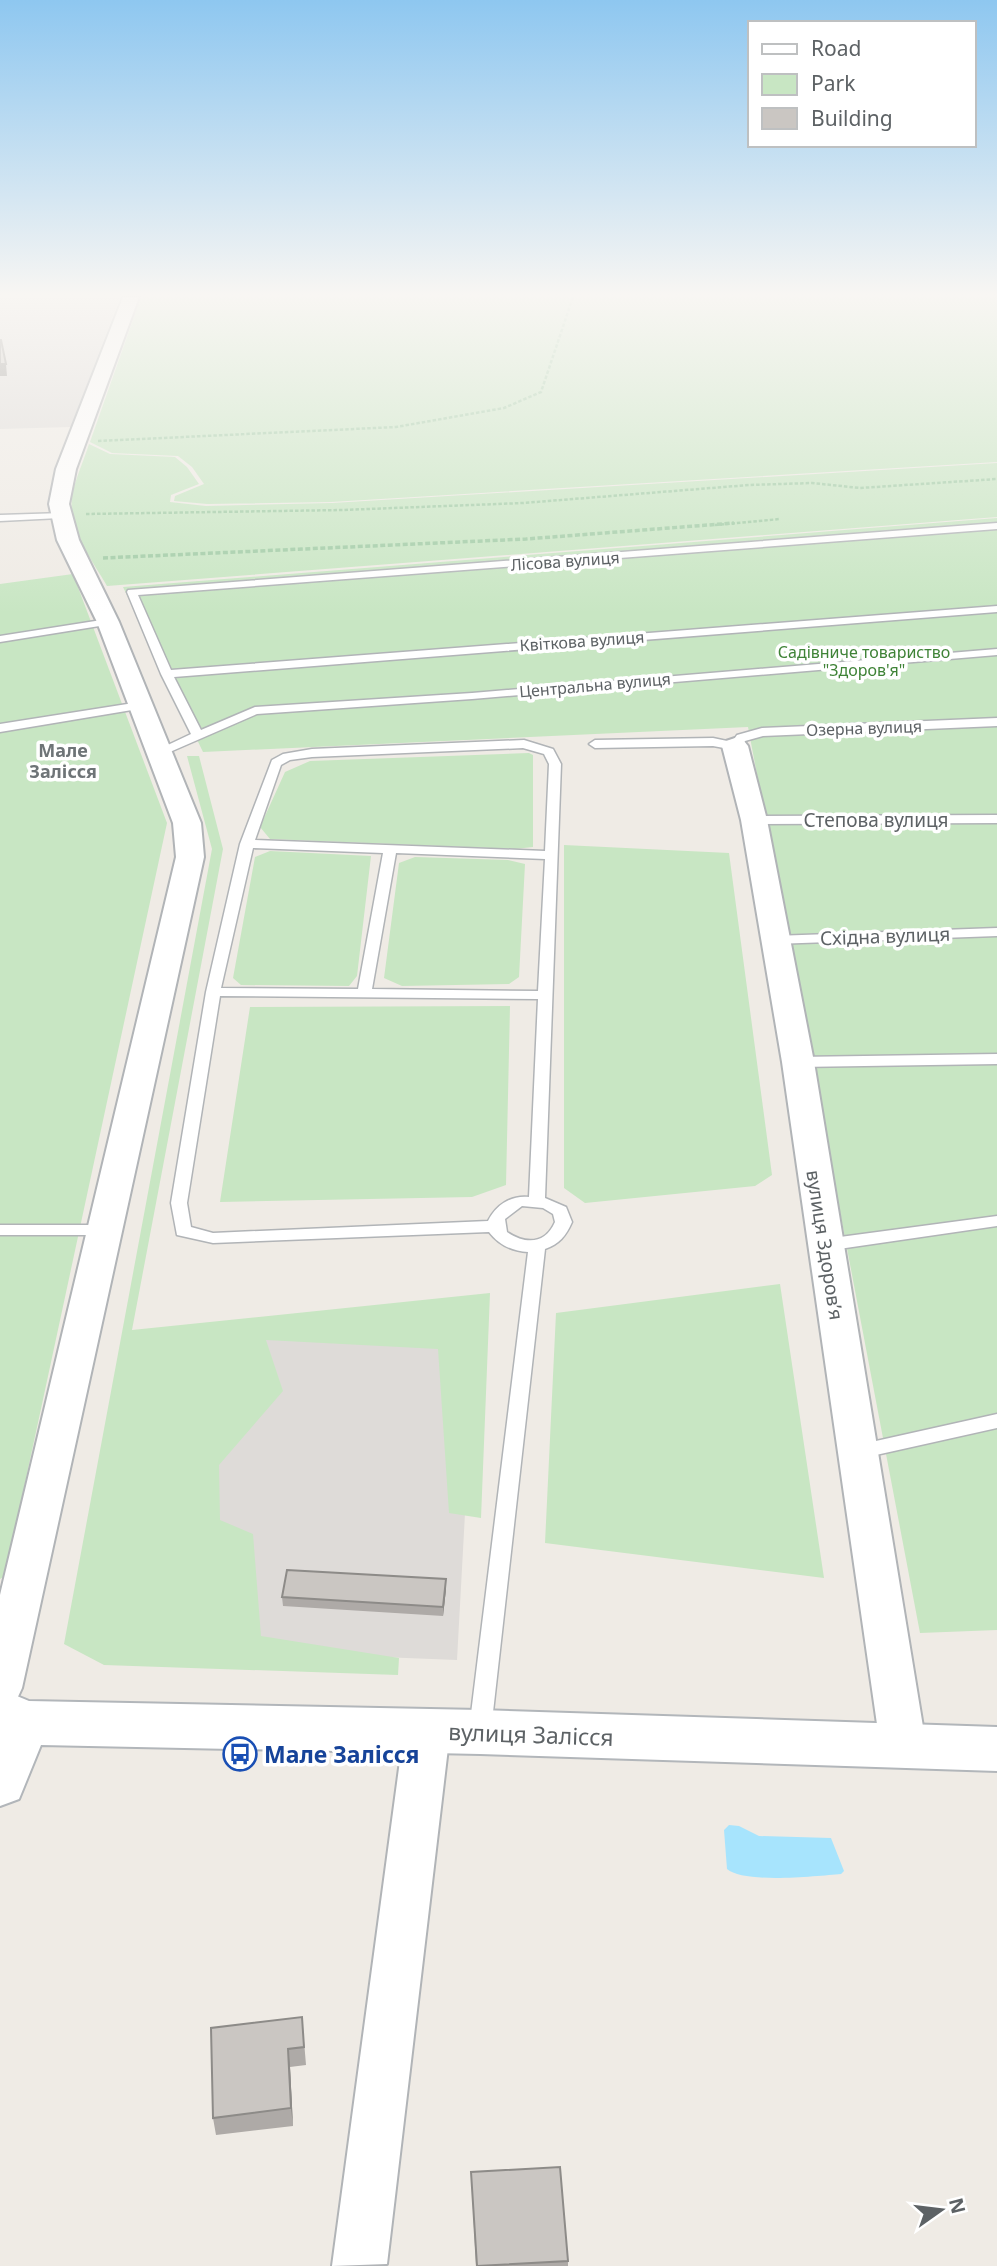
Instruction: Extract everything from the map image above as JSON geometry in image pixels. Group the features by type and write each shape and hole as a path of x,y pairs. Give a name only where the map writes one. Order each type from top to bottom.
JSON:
{"main road":[{"name":"вулиця Залісся","path":"8,1707 427,1731 997,1749"},
{"path":"0,1783 8,1707"}],"street":[{"path":"8,1707 105,1230 190,857 187,823 108,622 78,558 60,503 76,442 91,403"},
{"name":"вулиця Здоровʼя","path":"735,746 754,820 798,1062 904,1745"},
{"path":"359,2264 427,1731"}],"lane":[{"path":"0,518 60,503"},
{"name":"Лісова вулиця","path":"167,674 132,592 997,526"},
{"name":"Квіткова вулиця","path":"167,674 997,609"},
{"path":"0,639 108,622"},
{"name":"Центральна вулиця","path":"159,752 255,711 472,696 997,652"},
{"path":"167,674 198,735"},
{"path":"0,728 140,706"},
{"name":"Озерна вулиця","path":"735,746 741,738 761,732 997,722"},
{"path":"595,744 713,742 735,746"},
{"path":"496,1226 213,1238 183,1231 179,1203 214,992 247,844 269,775 276,763 287,757 313,753 524,744 549,752 555,764 553,855 537,1201"},
{"name":"Степова вулиця","path":"754,820 997,819"},
{"path":"247,844 553,855"},
{"path":"364,993 390,849"},
{"name":"Східна вулиця","path":"774,940 997,932"},
{"path":"214,992 547,995"},
{"path":"798,1062 997,1059"},
{"path":"537,1201 551,1205 561,1213 565,1223 562,1233 552,1241 537,1245 510,1242 500,1235 496,1226 497,1216 506,1207 520,1202 537,1201"},
{"path":"825,1245 997,1222"},
{"path":"0,1230 105,1230"},
{"path":"480,1732 537,1245"},
{"path":"858,1452 997,1421"}],"path":[{"path":"76,442 396,427 504,408 516,403"},
{"path":"60,503 342,510 523,503 811,482 860,488 997,479"},
{"path":"78,558 486,540 704,527 780,519"}],"shaded area":[{"path":"0,403 80,403 71,427 0,429"},
{"path":"476,1312 457,1660 73,1645 132,1335"}],"green space":[{"path":"104,403 997,403 997,462 331,502 207,504 174,501 175,496 204,484 192,467 178,456 112,453 90,442"},
{"path":"89,444 110,454 175,457 187,467 199,484 171,495 170,502 206,506 332,503 997,463 997,517 107,586 81,541 73,517 73,491"},
{"name":"Садівниче товариство \"Здоров'я\"","path":"997,518 997,1630 920,1633 748,727 203,752 123,587"},
{"path":"73,574 167,823 5,1576 0,1579 0,584"},
{"path":"529,753 533,755 533,847 515,849 270,839 260,827 285,772 310,761"},
{"path":"187,756 199,756 223,849 132,1330 490,1293 481,1518 449,1513 438,1349 266,1340 283,1391 219,1465 220,1520 253,1534 261,1636 399,1658 398,1675 104,1665 64,1644 212,849"},
{"path":"564,845 729,853 772,1175 755,1186 585,1203 564,1188"},
{"path":"270,851 371,856 357,976 349,986 241,985 233,978 255,857"},
{"path":"415,857 508,860 525,864 519,977 509,984 402,986 384,978 399,863"},
{"path":"510,1006 506,1185 472,1197 220,1202 250,1007"},
{"path":"780,1284 824,1578 545,1543 556,1313"}],"water":[{"path":"729,1825 739,1826 759,1836 831,1838 844,1871 841,1874 781,1878 736,1874 727,1869 724,1830"}],"building":[{"path":"287,1570 446,1579 443,1607 282,1597"},
{"path":"302,2017 304,2047 288,2049 291,2108 213,2118 211,2028"},
{"path":"560,2167 568,2261 477,2266 471,2172"}],"place":[{"name":"Мале Залісся","path":"240,1754"}],"district":[{"name":"Мале Залісся","path":"63,760"}]}
